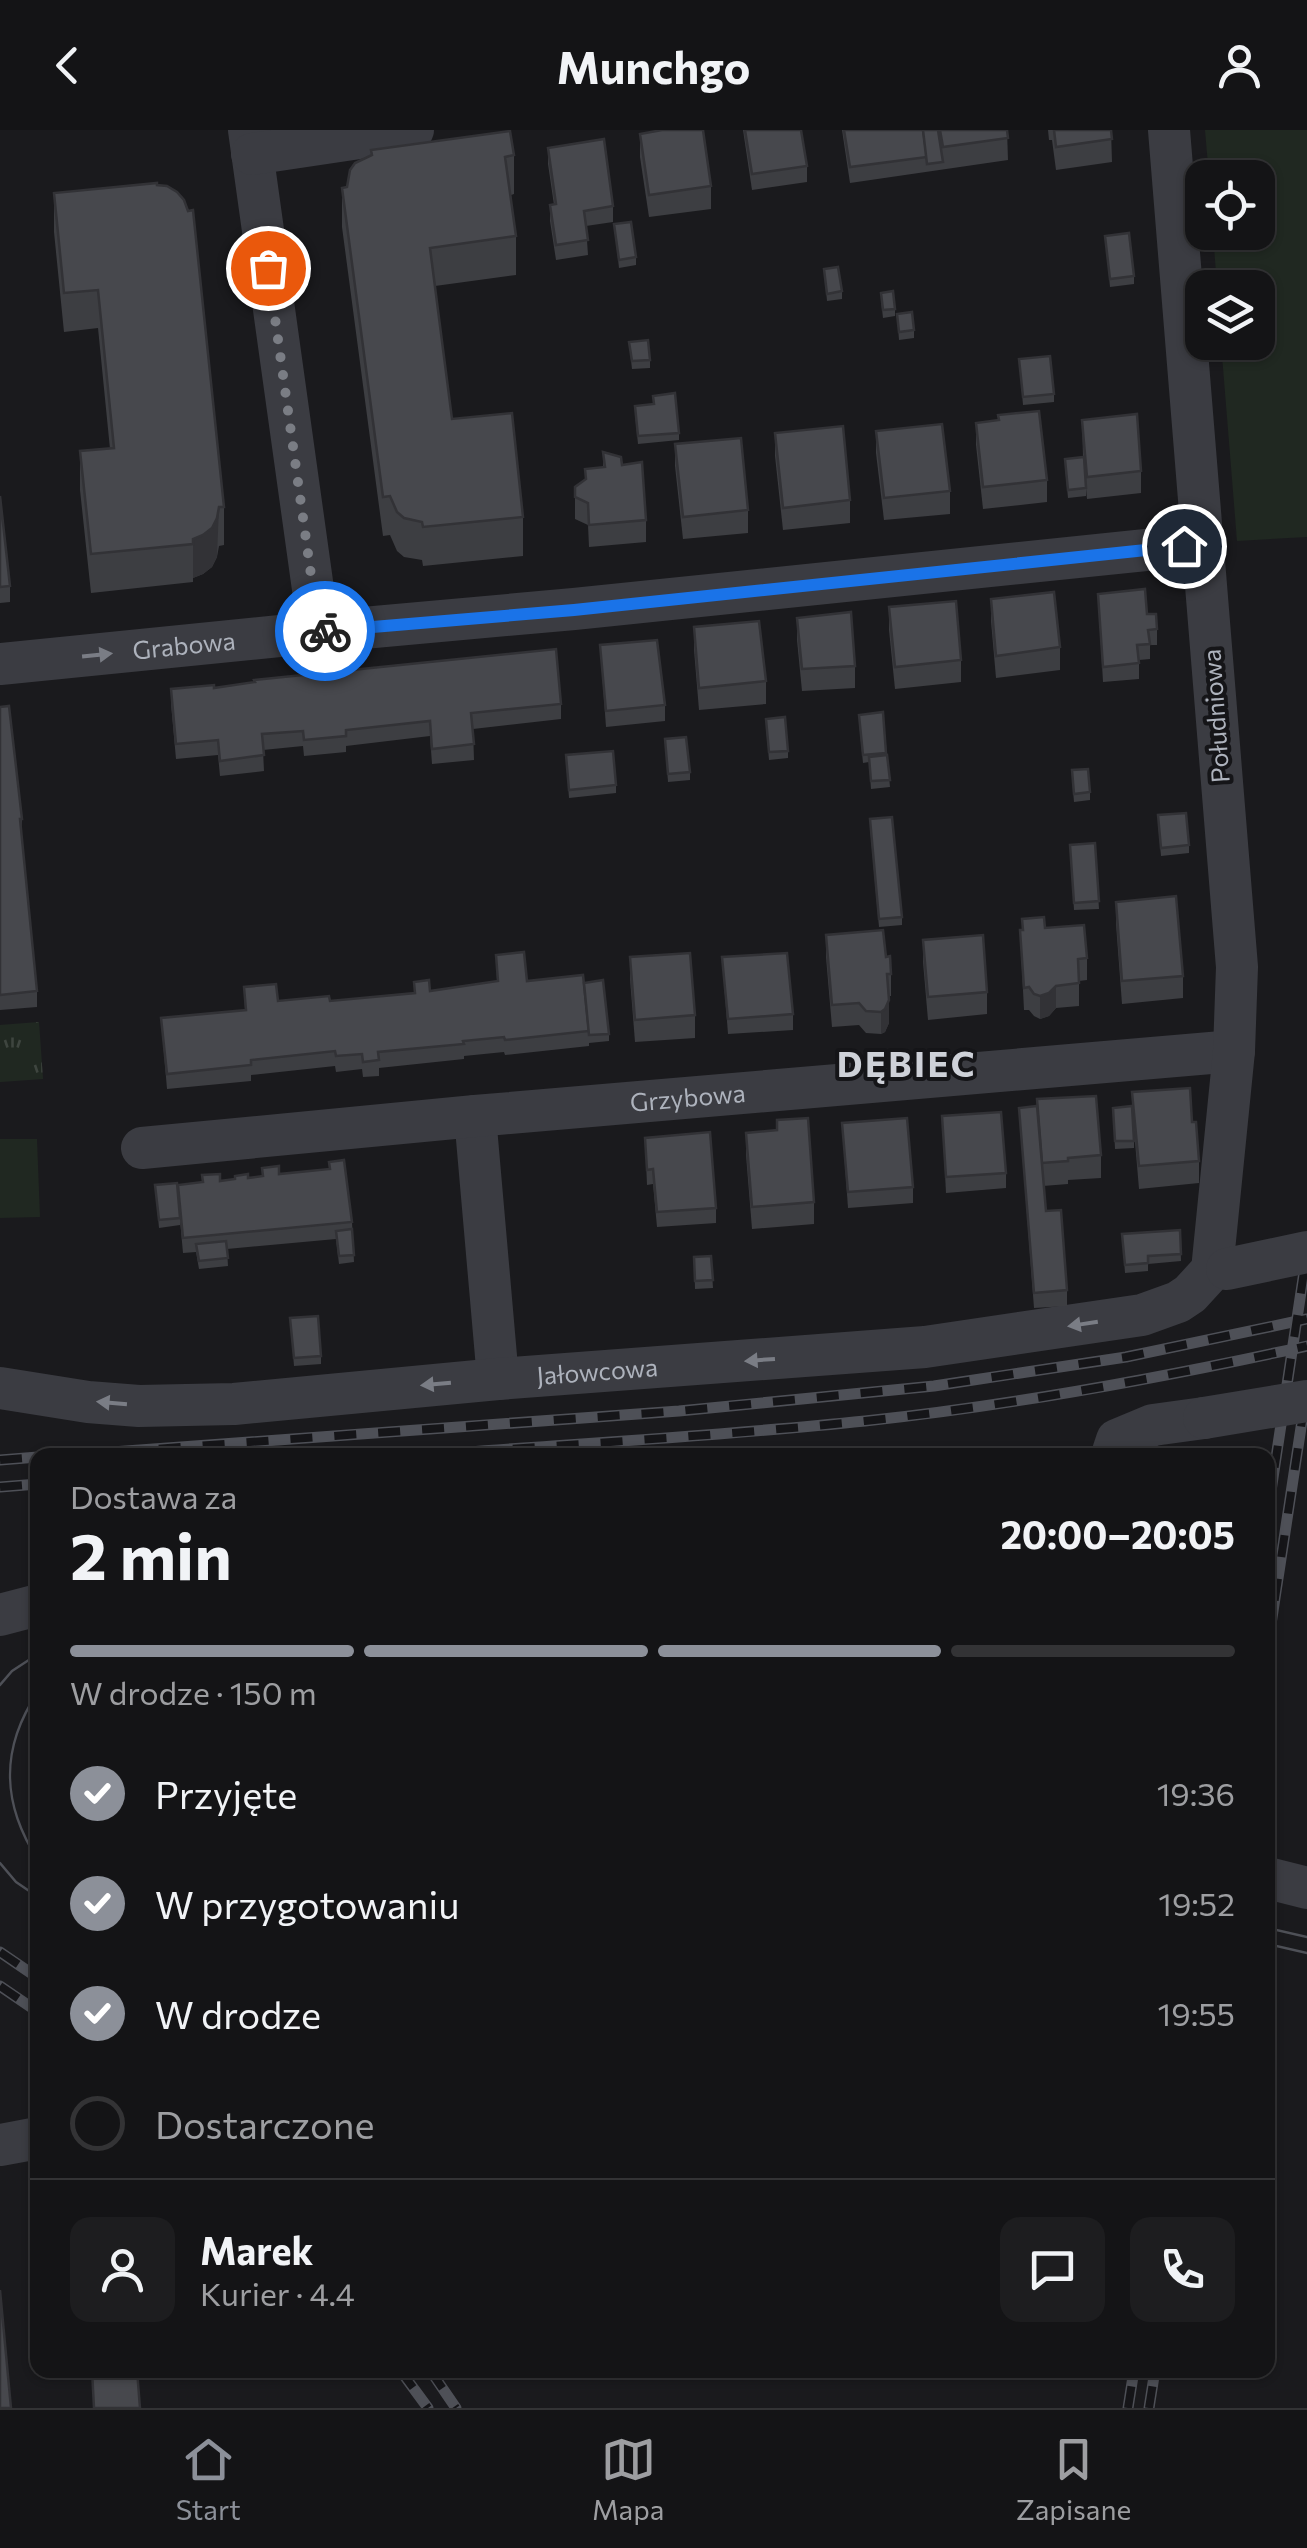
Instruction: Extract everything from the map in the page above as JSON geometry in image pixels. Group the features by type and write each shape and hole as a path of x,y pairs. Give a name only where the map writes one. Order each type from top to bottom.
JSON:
{"street":[{"path":"319,632 250,142 413,130"},
{"name":"Południowa","path":"1169,130 1237,968 1234,1051 1210,1278"},
{"name":"Grabowa","path":"0,664 574,610 1204,544"},
{"name":"Grzybowa","path":"142,1148 1234,1051"},
{"path":"474,1116 498,1379"},
{"name":"Jałowcowa","path":"0,1388 138,1406 215,1404 925,1347 1142,1315 1178,1302 1210,1278 1307,1252"},
{"path":"1114,1448 1117,1440 1153,1425 1307,1401"},
{"path":"0,1615 30,1607"},
{"path":"1275,1880 1307,1888"},
{"path":"0,2145 30,2139"}],"green space":[{"path":"1205,130 1307,130 1307,537 1237,541 1222,360 1275,360 1275,270 1216,270 1214,250 1275,250 1275,160 1208,160"},
{"path":"39,1022 43,1079 0,1082 0,1025"},
{"path":"0,1139 37,1139 40,1217 0,1218"}],"building":[{"path":"703,130 711,186 649,195 640,134"},
{"path":"745,130 801,130 807,166 752,174"},
{"path":"844,130 923,130 927,157 850,167"},
{"path":"923,130 938,130 943,162 927,164"},
{"path":"940,130 1007,130 1008,138 943,147"},
{"path":"1054,130 1111,130 1112,139 1056,147"},
{"path":"510,131 514,155 505,157 516,236 430,248 452,419 512,413 523,517 423,527 422,522 397,512 390,496 383,497 342,188 347,187 355,163 372,155 371,150"},
{"path":"604,139 613,206 584,211 588,240 556,245 550,205 556,204 548,148"},
{"path":"157,183 177,192 188,211 193,210 224,507 219,507 212,528 193,539 193,544 91,554 80,451 114,448 98,290 64,293 54,193"},
{"path":"631,222 636,257 619,260 614,224"},
{"path":"1129,233 1134,276 1110,279 1105,236"},
{"path":"838,267 842,291 827,294 824,269"},
{"path":"893,291 895,309 883,310 881,293"},
{"path":"912,312 914,330 899,332 897,314"},
{"path":"648,340 650,360 632,361 629,342"},
{"path":"1050,356 1054,394 1023,397 1019,359"},
{"path":"675,393 679,433 638,436 635,406 654,404 653,396"},
{"path":"1039,411 1047,480 983,487 976,423 999,420 998,415"},
{"path":"1137,414 1141,471 1087,477 1082,420"},
{"path":"942,424 950,491 884,498 876,431"},
{"path":"843,426 850,500 783,508 775,433"},
{"path":"741,438 748,510 683,517 675,444"},
{"path":"603,452 621,457 622,465 642,462 646,520 589,525 588,503 575,497 575,487 586,479 585,469 605,467"},
{"path":"1084,457 1086,488 1068,490 1065,459"},
{"path":"0,496 10,586 0,587"},
{"path":"1145,589 1147,614 1156,614 1157,629 1148,630 1150,644 1137,645 1139,663 1103,667 1098,594"},
{"path":"1054,592 1060,647 996,656 991,599"},
{"path":"956,601 961,660 895,667 889,607"},
{"path":"851,612 855,666 802,669 797,618"},
{"path":"759,621 766,681 699,688 694,627"},
{"path":"657,640 665,705 606,711 600,645"},
{"path":"556,649 561,704 471,713 474,744 432,749 430,721 346,730 346,736 304,740 303,731 262,734 264,755 220,761 218,740 176,744 171,689 214,688 254,680"},
{"path":"9,706 37,991 0,995 0,707"},
{"path":"883,712 886,753 863,755 859,715"},
{"path":"785,717 788,751 769,752 766,719"},
{"path":"686,737 690,772 668,774 665,739"},
{"path":"613,751 616,785 569,790 566,755"},
{"path":"887,755 890,780 871,781 869,757"},
{"path":"1088,769 1090,792 1074,794 1072,770"},
{"path":"1186,813 1189,845 1161,848 1158,815"},
{"path":"892,817 902,917 879,919 870,819"},
{"path":"1095,843 1099,901 1074,903 1070,845"},
{"path":"1176,896 1183,976 1122,981 1116,902"},
{"path":"1044,917 1045,928 1084,925 1087,958 1078,959 1079,983 1056,986 1040,996 1029,987 1024,988 1020,930 1022,919"},
{"path":"883,930 891,974 887,974 889,1000 885,1009 866,1011 859,1003 832,1005 826,935"},
{"path":"983,935 987,992 928,997 923,940"},
{"path":"524,952 527,981 583,975 589,1031 378,1052 379,1060 363,1062 362,1054 336,1056 335,1051 167,1074 161,1018 246,1010 244,987 276,984 278,1001 329,996 330,1001 415,993 414,982 429,980 430,991 498,981 496,955"},
{"path":"690,953 695,1015 635,1020 630,957"},
{"path":"787,953 793,1014 728,1019 722,957"},
{"path":"603,980 609,1034 589,1035 584,983"},
{"path":"1190,1088 1199,1161 1139,1166 1132,1092"},
{"path":"1096,1096 1101,1155 1042,1163 1037,1099"},
{"path":"1037,1106 1046,1211 1061,1210 1067,1290 1034,1293 1019,1108"},
{"path":"1132,1106 1134,1141 1115,1141 1113,1108"},
{"path":"1001,1112 1006,1173 946,1177 942,1116"},
{"path":"808,1118 814,1202 752,1207 746,1133 777,1130 777,1120"},
{"path":"907,1118 913,1187 848,1192 842,1123"},
{"path":"710,1132 716,1208 657,1212 653,1169 647,1170 645,1138"},
{"path":"344,1160 352,1222 183,1238 178,1185 203,1182 202,1175 220,1174 220,1181 248,1174 248,1178 263,1176 262,1168 279,1166 279,1174 330,1169 329,1162"},
{"path":"177,1183 180,1218 159,1220 155,1185"},
{"path":"352,1229 354,1255 339,1256 336,1231"},
{"path":"1180,1230 1181,1254 1148,1256 1148,1263 1125,1265 1122,1234"},
{"path":"226,1241 228,1258 199,1261 196,1244"},
{"path":"711,1256 713,1280 695,1281 694,1257"},
{"path":"318,1316 321,1356 294,1358 290,1318"},
{"path":"0,2290 11,2408 0,2408"},
{"path":"92,2378 138,2378 140,2408 94,2408"}],"tram line":[{"path":"0,1685 30,1659"},
{"path":"30,1706 17,1734 10,1776 17,1818 30,1846"},
{"path":"0,1863 30,1892"},
{"path":"1275,1930 1307,1937"},
{"path":"1275,1946 1307,1953"}],"railway":[{"path":"1275,1465 1307,1252"},
{"path":"168,1448 679,1411 934,1386 1126,1357 1307,1319"},
{"path":"521,1448 755,1431 976,1407 1087,1390 1307,1346"},
{"path":"1275,1598 1307,1388"},
{"path":"0,1460 30,1458"},
{"path":"0,1487 30,1485"},
{"path":"0,1952 30,1973"},
{"path":"0,1986 30,2007"},
{"path":"406,2378 428,2408"},
{"path":"435,2378 456,2408"},
{"path":"1128,2408 1133,2378"},
{"path":"1149,2408 1154,2378"}],"way so far":[{"path":"268,268 319,632 325,631"}],"district":[{"name":"DĘBIEC","path":"907,1065"}],"route":[{"path":"325,631 574,610 1184,546"}]}
